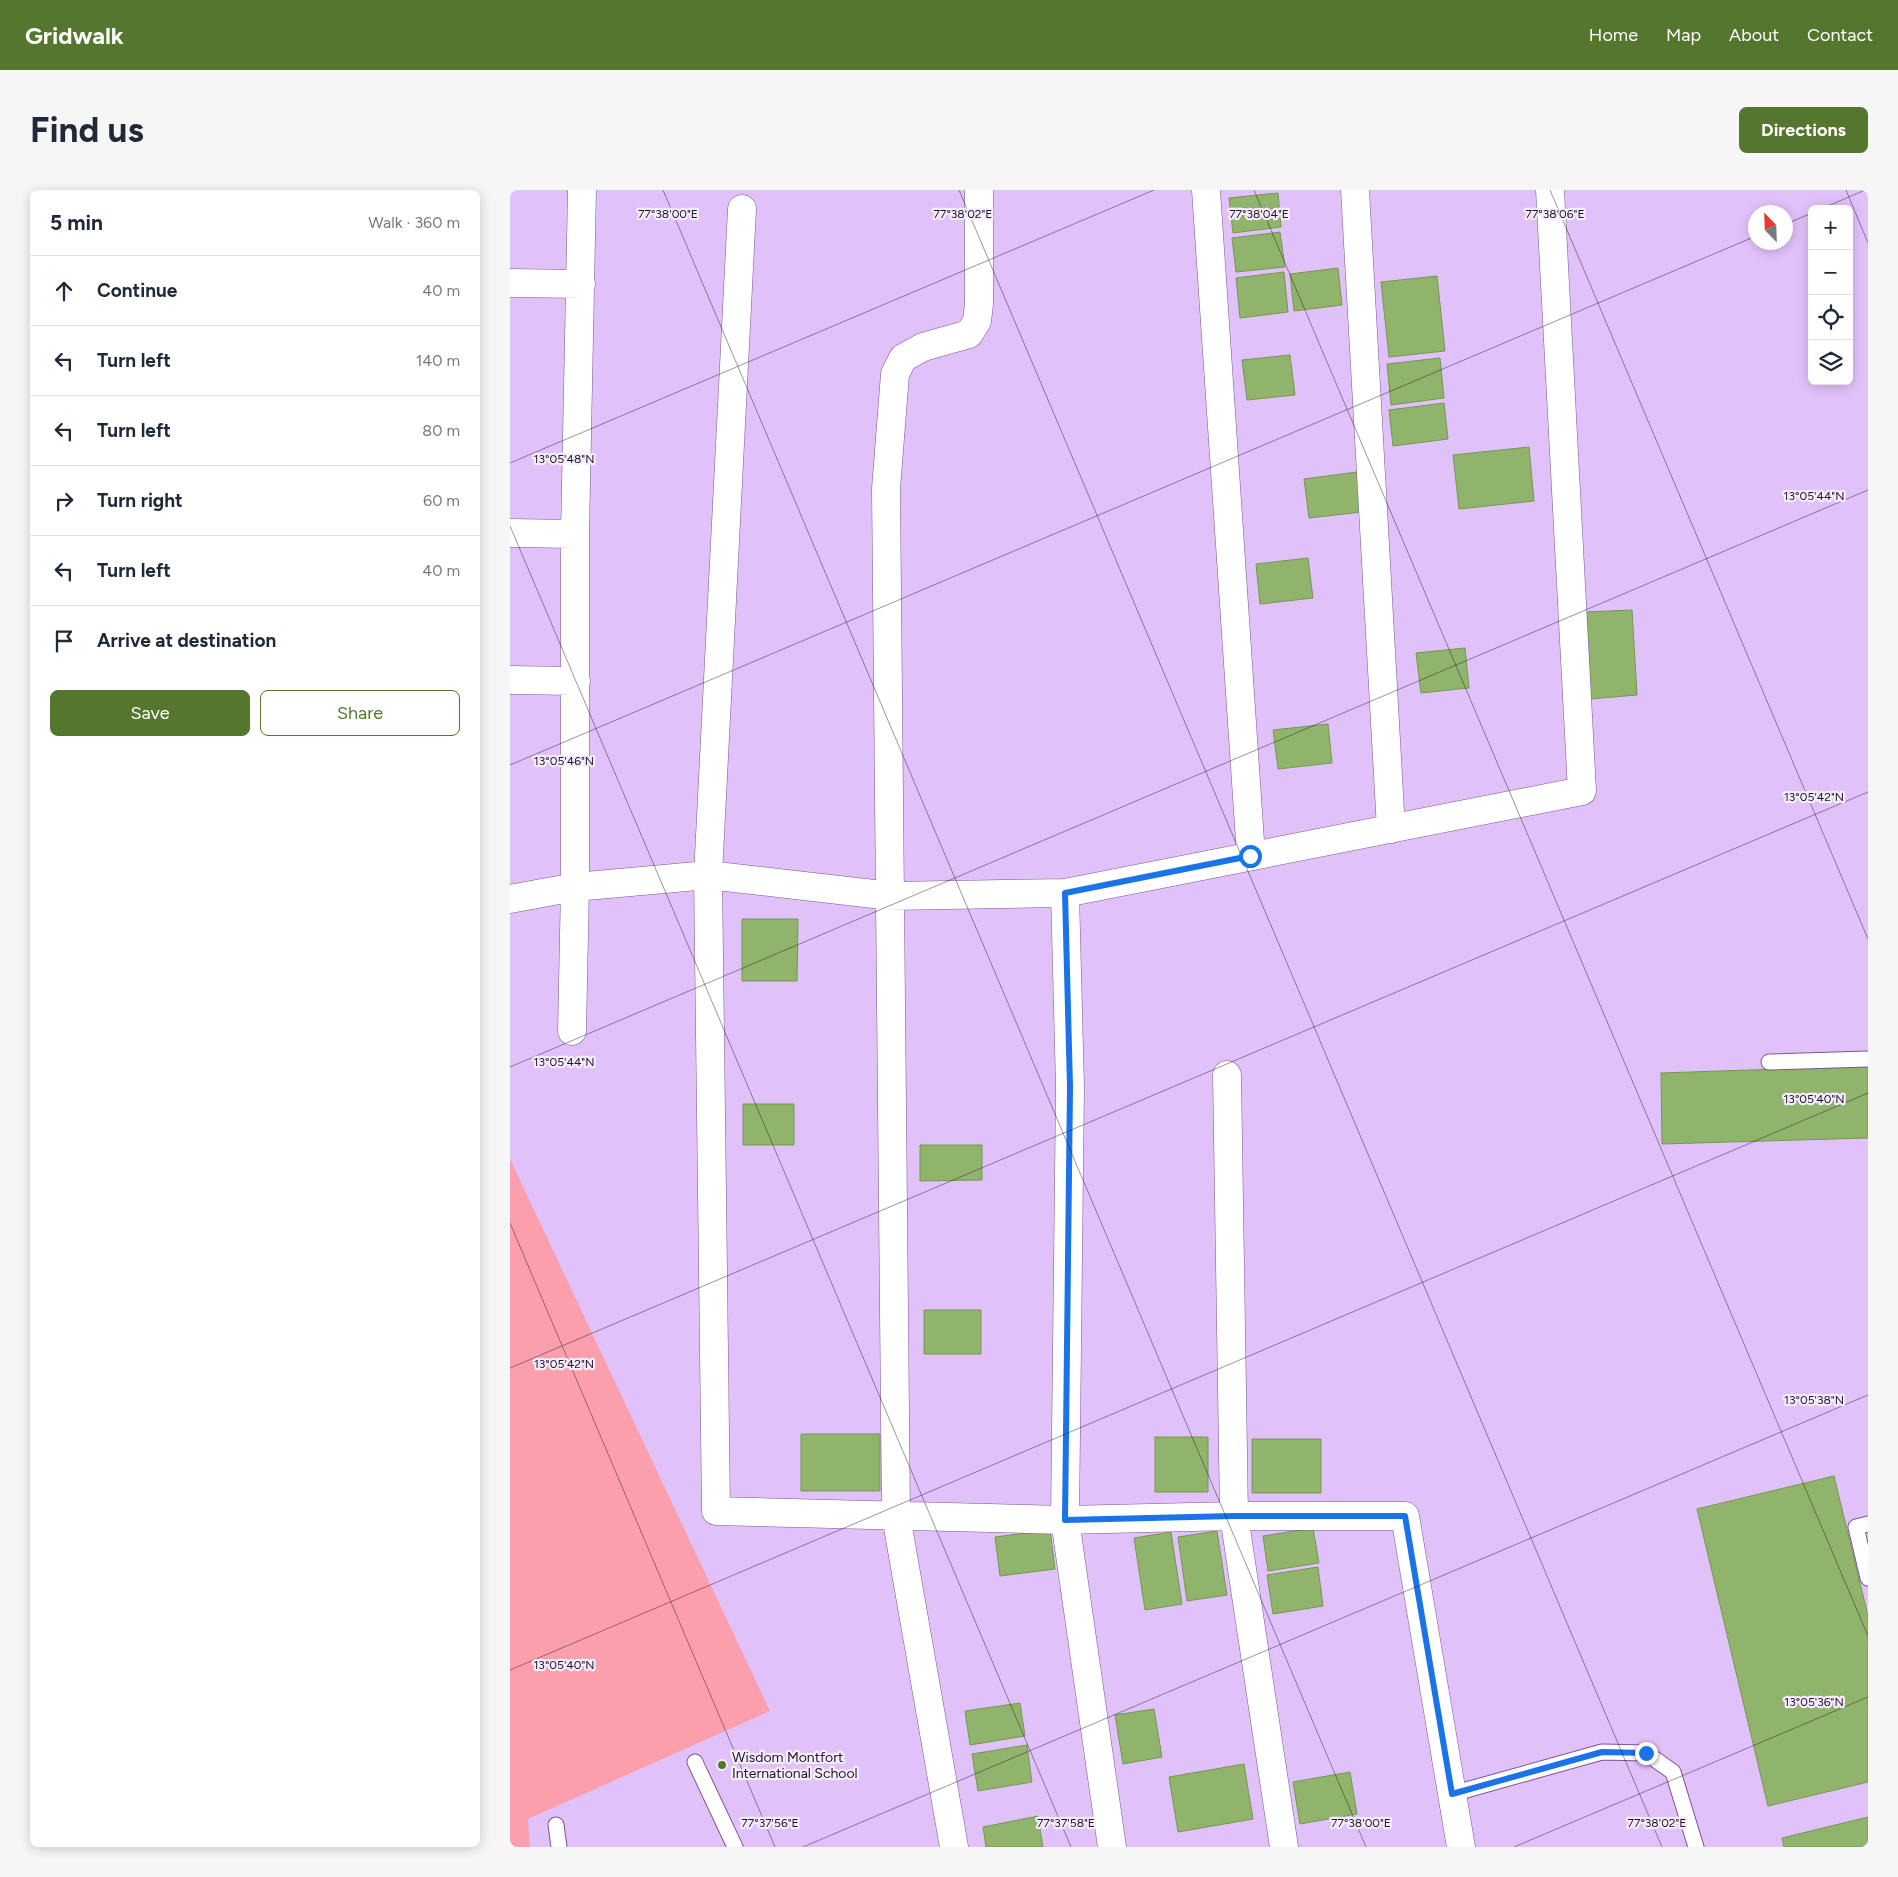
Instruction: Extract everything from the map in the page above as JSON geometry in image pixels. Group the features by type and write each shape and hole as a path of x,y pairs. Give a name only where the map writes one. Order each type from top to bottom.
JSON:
{"street":[{"path":"572,1031 575,887 575,534 582,190"},
{"path":"954,1847 896,1516 886,489 895,374 903,358 923,347 969,334 976,321 979,304 979,190"},
{"path":"1206,190 1250,856"},
{"path":"1354,190 1391,829"},
{"path":"510,899 575,887 708,875 891,896 1065,893 1582,791 1550,190"},
{"path":"742,209 708,875 716,1511 1065,1520 1234,1516 1405,1516 1461,1847"},
{"path":"510,283 581,284"},
{"path":"510,533 575,534"},
{"path":"510,680 576,681"},
{"path":"1065,893 1070,1087 1065,1520 1112,1847"},
{"path":"1227,1075 1234,1516 1284,1847"}],"lane":[{"path":"1769,1062 1868,1059"},
{"path":"1868,1524 1856,1527 1868,1578"},
{"path":"1452,1794 1602,1752 1646,1753 1674,1772 1696,1847"},
{"path":"694,1762 735,1847"},
{"path":"556,1824 559,1847"}],"shaded area":[{"path":"510,1159 770,1711 528,1819 530,1847 510,1847"}],"building":[{"path":"1278,193 1281,227 1233,233 1229,198"},
{"path":"1280,232 1285,267 1236,272 1232,238"},
{"path":"1338,268 1342,305 1294,311 1290,274"},
{"path":"1284,272 1288,312 1240,318 1236,278"},
{"path":"1437,276 1445,351 1389,357 1381,282"},
{"path":"1290,355 1295,395 1247,400 1242,360"},
{"path":"1440,358 1444,398 1391,405 1387,364"},
{"path":"1444,403 1448,439 1393,446 1389,410"},
{"path":"1529,447 1534,501 1459,509 1453,455"},
{"path":"1357,472 1362,512 1309,518 1304,479"},
{"path":"1308,558 1313,598 1260,604 1256,564"},
{"path":"1632,610 1637,695 1590,699 1585,612"},
{"path":"1465,648 1469,688 1421,693 1416,653"},
{"path":"1328,724 1332,763 1278,769 1273,730"},
{"path":"742,919 798,919 797,981 742,981"},
{"path":"1868,1066 1868,1138 1662,1144 1661,1073"},
{"path":"743,1104 794,1104 794,1145 743,1145"},
{"path":"920,1145 982,1145 982,1180 920,1181"},
{"path":"924,1310 981,1310 981,1354 924,1354"},
{"path":"801,1434 880,1434 880,1491 801,1491"},
{"path":"1155,1437 1208,1437 1208,1492 1155,1492"},
{"path":"1252,1439 1321,1439 1321,1493 1252,1493"},
{"path":"1834,1476 1868,1616 1868,1782 1768,1806 1697,1509"},
{"path":"1313,1528 1319,1563 1268,1571 1263,1536"},
{"path":"1050,1530 1055,1569 1000,1576 995,1537"},
{"path":"1217,1531 1227,1595 1187,1601 1178,1537"},
{"path":"1171,1532 1182,1604 1145,1610 1134,1538"},
{"path":"1318,1567 1323,1606 1273,1614 1267,1575"},
{"path":"1020,1703 1025,1736 970,1745 965,1711"},
{"path":"1154,1709 1162,1757 1123,1764 1115,1715"},
{"path":"1027,1745 1032,1782 978,1791 972,1754"},
{"path":"1244,1764 1253,1819 1178,1832 1169,1777"},
{"path":"1350,1772 1357,1814 1300,1824 1293,1782"},
{"path":"1038,1816 1043,1847 986,1847 983,1827"},
{"path":"1868,1817 1868,1847 1784,1847 1782,1838"}],"place":[{"name":"Wisdom Montfort International School","path":"722,1765"}],"route":[{"path":"1250,856 1065,893 1070,1087 1065,1520 1234,1516 1405,1516 1452,1794 1602,1752 1646,1753"}]}
